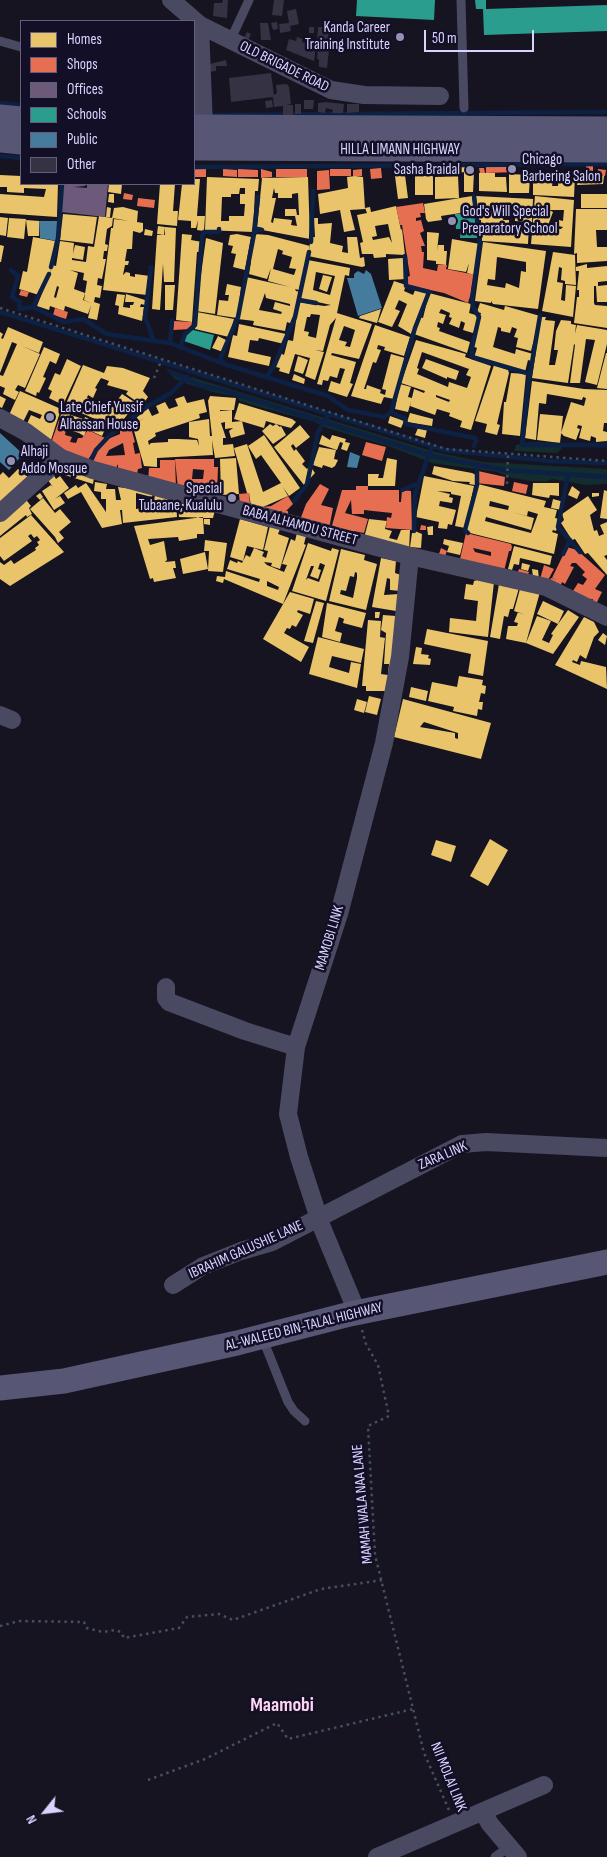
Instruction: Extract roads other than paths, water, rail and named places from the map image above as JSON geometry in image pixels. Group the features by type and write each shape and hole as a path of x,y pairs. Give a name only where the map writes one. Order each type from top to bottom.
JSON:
{"main road":[{"path":"0,117 20,119"},
{"name":"HILLA LIMANN HIGHWAY","path":"197,134 607,129"},
{"name":"HILLA LIMANN HIGHWAY","path":"197,134 607,150"},
{"path":"0,140 20,142"},
{"name":"AL-WALEED BIN-TALAL HIGHWAY","path":"0,1388 64,1381 262,1337 357,1312 607,1262"}],"street":[{"name":"OLD BRIGADE ROAD","path":"171,0 194,20"},
{"name":"OLD BRIGADE ROAD","path":"195,21 230,41 331,90 364,95 440,96"},
{"path":"197,134 200,25"},
{"name":"BABA ALHAMDU STREET","path":"0,418 26,432 61,458 112,475 410,556 546,587 607,617"},
{"path":"0,513 61,458"},
{"name":"MAMOBI LINK","path":"357,1312 319,1216 299,1157 288,1114 296,1047 339,914 384,743 400,657 410,556"},
{"path":"166,987 166,998 169,1002 245,1031 296,1047"},
{"name":"ZARA LINK","path":"319,1216 462,1144 486,1142 607,1148"},
{"name":"IBRAHIM GALUSHIE LANE","path":"173,1285 203,1266 241,1251 272,1242 319,1216"},
{"path":"378,1857 544,1785"},
{"path":"483,1812 507,1854"}],"lane":[{"path":"242,0 243,11"},
{"path":"230,41 249,0"},
{"path":"461,0 464,108"},
{"path":"0,41 20,47"},
{"path":"262,1337 288,1402 294,1411 305,1421"}],"waterway":[{"path":"0,103 20,105"},
{"path":"208,115 607,112"},
{"path":"0,156 20,158"},
{"path":"195,167 607,164"},
{"path":"51,267 58,238 62,185"},
{"path":"311,242 313,191"},
{"path":"474,196 480,242 472,299 473,307 479,317 472,348 472,357 530,374"},
{"path":"254,232 258,197"},
{"path":"180,348 185,334 195,325 202,236 204,232 219,232 219,229"},
{"path":"224,363 220,359 238,317 254,234 258,229 262,230"},
{"path":"267,376 274,366 295,317 309,252"},
{"path":"391,412 415,328 429,292 406,286 405,256"},
{"path":"151,267 145,317 154,341"},
{"path":"11,270 18,276 12,297 20,302 19,309 33,307 64,322 83,319 107,334 170,343 224,364 328,396 348,410 385,417 391,412 405,419 406,424 475,438 474,446"},
{"path":"33,307 49,274"},
{"path":"299,300 316,303"},
{"path":"0,312 445,450 549,461 607,463"},
{"path":"540,316 528,386 522,445 607,445"},
{"path":"170,343 172,321"},
{"path":"171,372 202,386 219,389 432,456 504,470 607,477"},
{"path":"91,460 96,450 109,436 148,406 171,393 187,377"},
{"path":"294,501 307,484 318,432 329,414"},
{"path":"414,531 415,494 432,446"},
{"path":"468,533 465,530 477,485 477,465"},
{"path":"568,474 558,527 580,552"},
{"path":"402,490 417,484"},
{"path":"563,554 570,540"}],"place":[{"name":"Kanda Career Training Institute","path":"400,37"},
{"name":"Chicago Barbering Salon","path":"512,169"},
{"name":"Sasha Braidal","path":"470,170"},
{"name":"God's Will Special Preparatory School","path":"452,221"},
{"name":"Late Chief Yussif Alhassan House","path":"50,417"},
{"name":"Alhaji Addo Mosque","path":"11,461"},
{"name":"Special Tubaane, Kualulu","path":"232,498"}],"district":[{"name":"Maamobi","path":"282,1706"}]}
